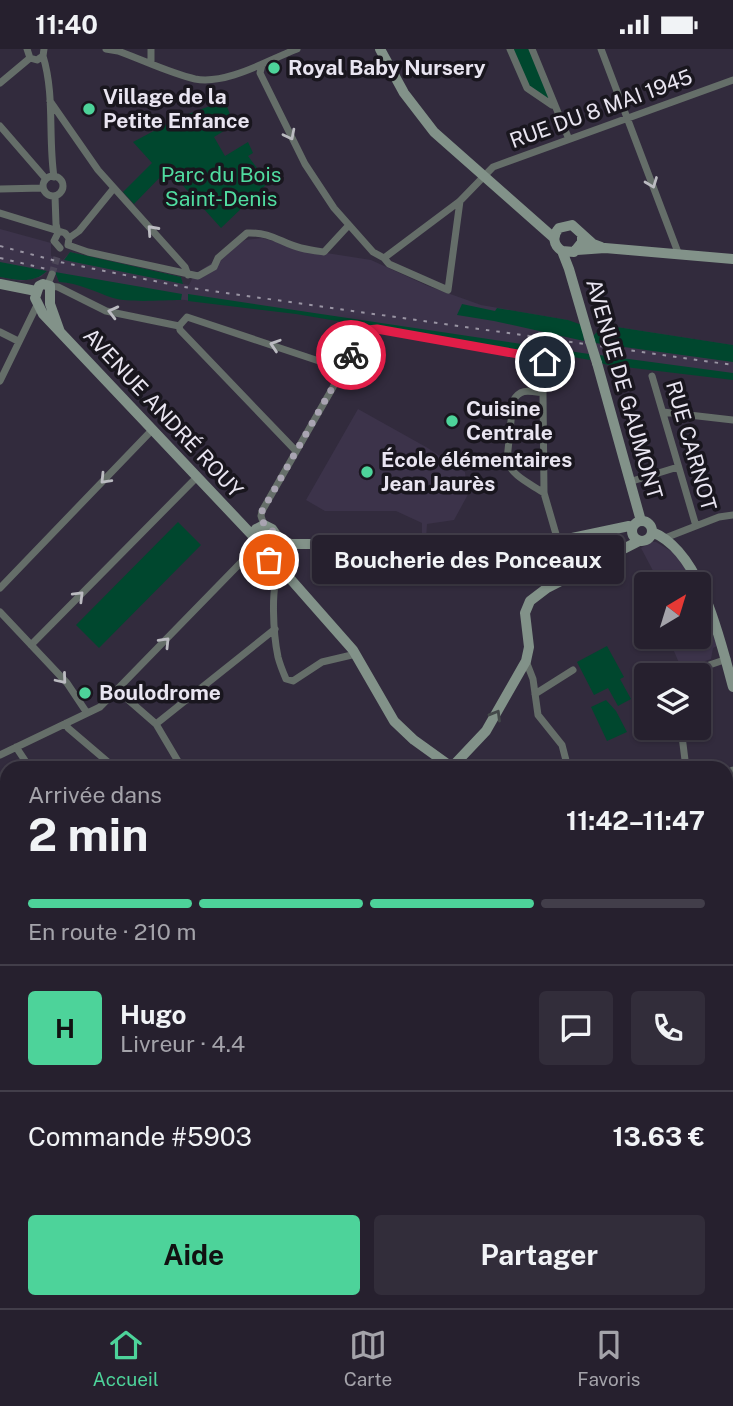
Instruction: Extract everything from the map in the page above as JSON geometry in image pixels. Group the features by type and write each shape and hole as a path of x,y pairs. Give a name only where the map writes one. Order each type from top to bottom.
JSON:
{"main road":[{"path":"380,49 404,93 434,132 533,218 554,238 562,251 605,249 733,260"},
{"path":"533,218 545,223 576,227 593,244 605,249"},
{"path":"554,238 562,226"},
{"path":"576,251 582,242 582,234"},
{"name":"AVENUE DE GAUMONT","path":"562,251 597,363 629,482 636,524"},
{"name":"AVENUE DE GAUMONT","path":"569,269 576,251"},
{"path":"50,281 39,286 35,298 38,306 45,308 50,304"},
{"name":"AVENUE ANDRÉ ROUY","path":"50,281 50,304 60,332"},
{"path":"0,284 36,291"},
{"name":"AVENUE ANDRÉ ROUY","path":"38,306 239,521 263,537 269,560 280,567 356,654 394,721 414,740 444,761"},
{"path":"263,537 292,544 523,544 558,541 636,524 649,524 652,532 665,538 691,566 727,659 733,687"},
{"path":"636,524 632,534 639,541"},
{"path":"458,761 486,731 526,661 529,647 526,613 533,598 547,588 639,541 648,539 652,532"}],"street":[{"path":"106,49 195,79 261,69 298,49"},
{"path":"151,49 151,63"},
{"path":"510,49 527,88 557,109 568,137"},
{"path":"532,49 553,105"},
{"path":"601,49 679,255"},
{"path":"0,83 29,53 43,57 50,101 50,178 44,188"},
{"path":"261,69 305,164 348,226 389,264 448,290 460,201"},
{"name":"RUE DU 8 MAI 1945","path":"384,258 460,201 493,167 733,80"},
{"path":"50,101 80,148 185,267 188,275"},
{"path":"0,126 50,178 62,182 63,188 60,194 55,196 49,195 44,188"},
{"path":"0,189 44,188"},
{"path":"57,257 65,244 79,232 114,188"},
{"path":"55,196 55,223 58,233 54,241 88,252 188,275 203,275 247,233 261,233 302,249 324,252 348,226"},
{"path":"0,213 65,233 65,244"},
{"path":"50,281 106,311 179,326"},
{"path":"0,381 38,306"},
{"path":"179,326 187,317 343,369"},
{"path":"179,326 202,355 296,451"},
{"path":"0,755 100,707 263,537 261,513 367,330 377,329 529,356 545,362 544,493 558,541"},
{"path":"0,332 18,341"},
{"name":"RUE CARNOT","path":"652,376 696,526"},
{"path":"543,393 524,390 517,394 513,401 507,460 515,473 544,493"},
{"path":"663,412 733,420"},
{"path":"0,588 153,429"},
{"path":"629,482 678,467"},
{"path":"31,645 197,477"},
{"path":"665,538 724,515 733,515"},
{"path":"280,567 275,581 275,629 278,660 286,679 293,681 322,662 356,654"},
{"path":"0,613 66,683 87,713"},
{"path":"156,724 275,629"},
{"path":"711,664 727,659"},
{"path":"526,661 533,679 539,718 562,745 566,761"},
{"path":"535,694 573,670"},
{"path":"117,690 156,724 178,761"},
{"path":"66,723 68,728 107,761"},
{"path":"682,740 685,761"},
{"path":"16,747 25,761"}],"shaded area":[{"path":"0,229 51,243 51,256 63,260 70,252 181,277 183,284 189,285 194,275 245,240 262,238 301,249 371,260 428,286 481,305 568,320 593,336 604,325 733,345 733,379 608,365 587,359 274,310 95,290 59,282 55,273 47,271 41,277 21,281 0,277"},
{"path":"358,409 465,472 466,481 472,487 454,520 427,524 426,539 422,539 422,523 396,511 325,511 306,500"},
{"path":"656,542 674,553 687,572 654,572 641,548"},
{"path":"711,631 717,646 713,648 711,659 700,663 679,663 673,649 711,649"}],"green space":[{"path":"510,49 532,49 553,105 527,88"},
{"name":"Parc du Bois Saint-Denis","path":"221,102 226,104 234,125 214,137 225,156 248,142 253,153 248,156 268,183 221,228 168,169 134,204 123,192 152,163 133,142 180,117"},
{"path":"70,252 181,277 183,284 64,260"},
{"path":"0,262 47,271 31,279 0,277"},
{"path":"55,272 182,294 181,300 120,300 80,286 59,282"},
{"path":"188,294 589,354 590,360 545,352 539,355 296,314 188,301"},
{"path":"462,304 568,320 582,325 584,341 457,315"},
{"path":"604,325 733,345 733,362 595,343 593,336"},
{"path":"599,355 733,373 733,380 608,365 600,363"},
{"path":"178,522 201,545 99,648 76,625"},
{"path":"607,646 624,677 620,679 631,699 618,706 608,688 594,695 577,662"},
{"path":"606,700 616,711 627,732 607,741 591,707"}],"tunnel":[{"path":"52,274 57,257"}],"railway":[{"path":"0,246 60,262 184,287 733,365"},
{"path":"0,258 51,270"}],"way so far":[{"path":"269,560 279,566 270,548 274,532 264,525 261,513 351,355"}],"place":[{"name":"Royal Baby Nursery","path":"274,68"},
{"name":"Village de la Petite Enfance","path":"89,109"},
{"name":"Cuisine Centrale","path":"452,421"},
{"name":"École élémentaires Jean Jaurès","path":"367,472"},
{"name":"Boucherie des Ponceaux","path":"269,560"},
{"name":"Boulodrome","path":"85,693"}],"route":[{"path":"351,355 367,330 377,329 529,356 545,362"}]}
